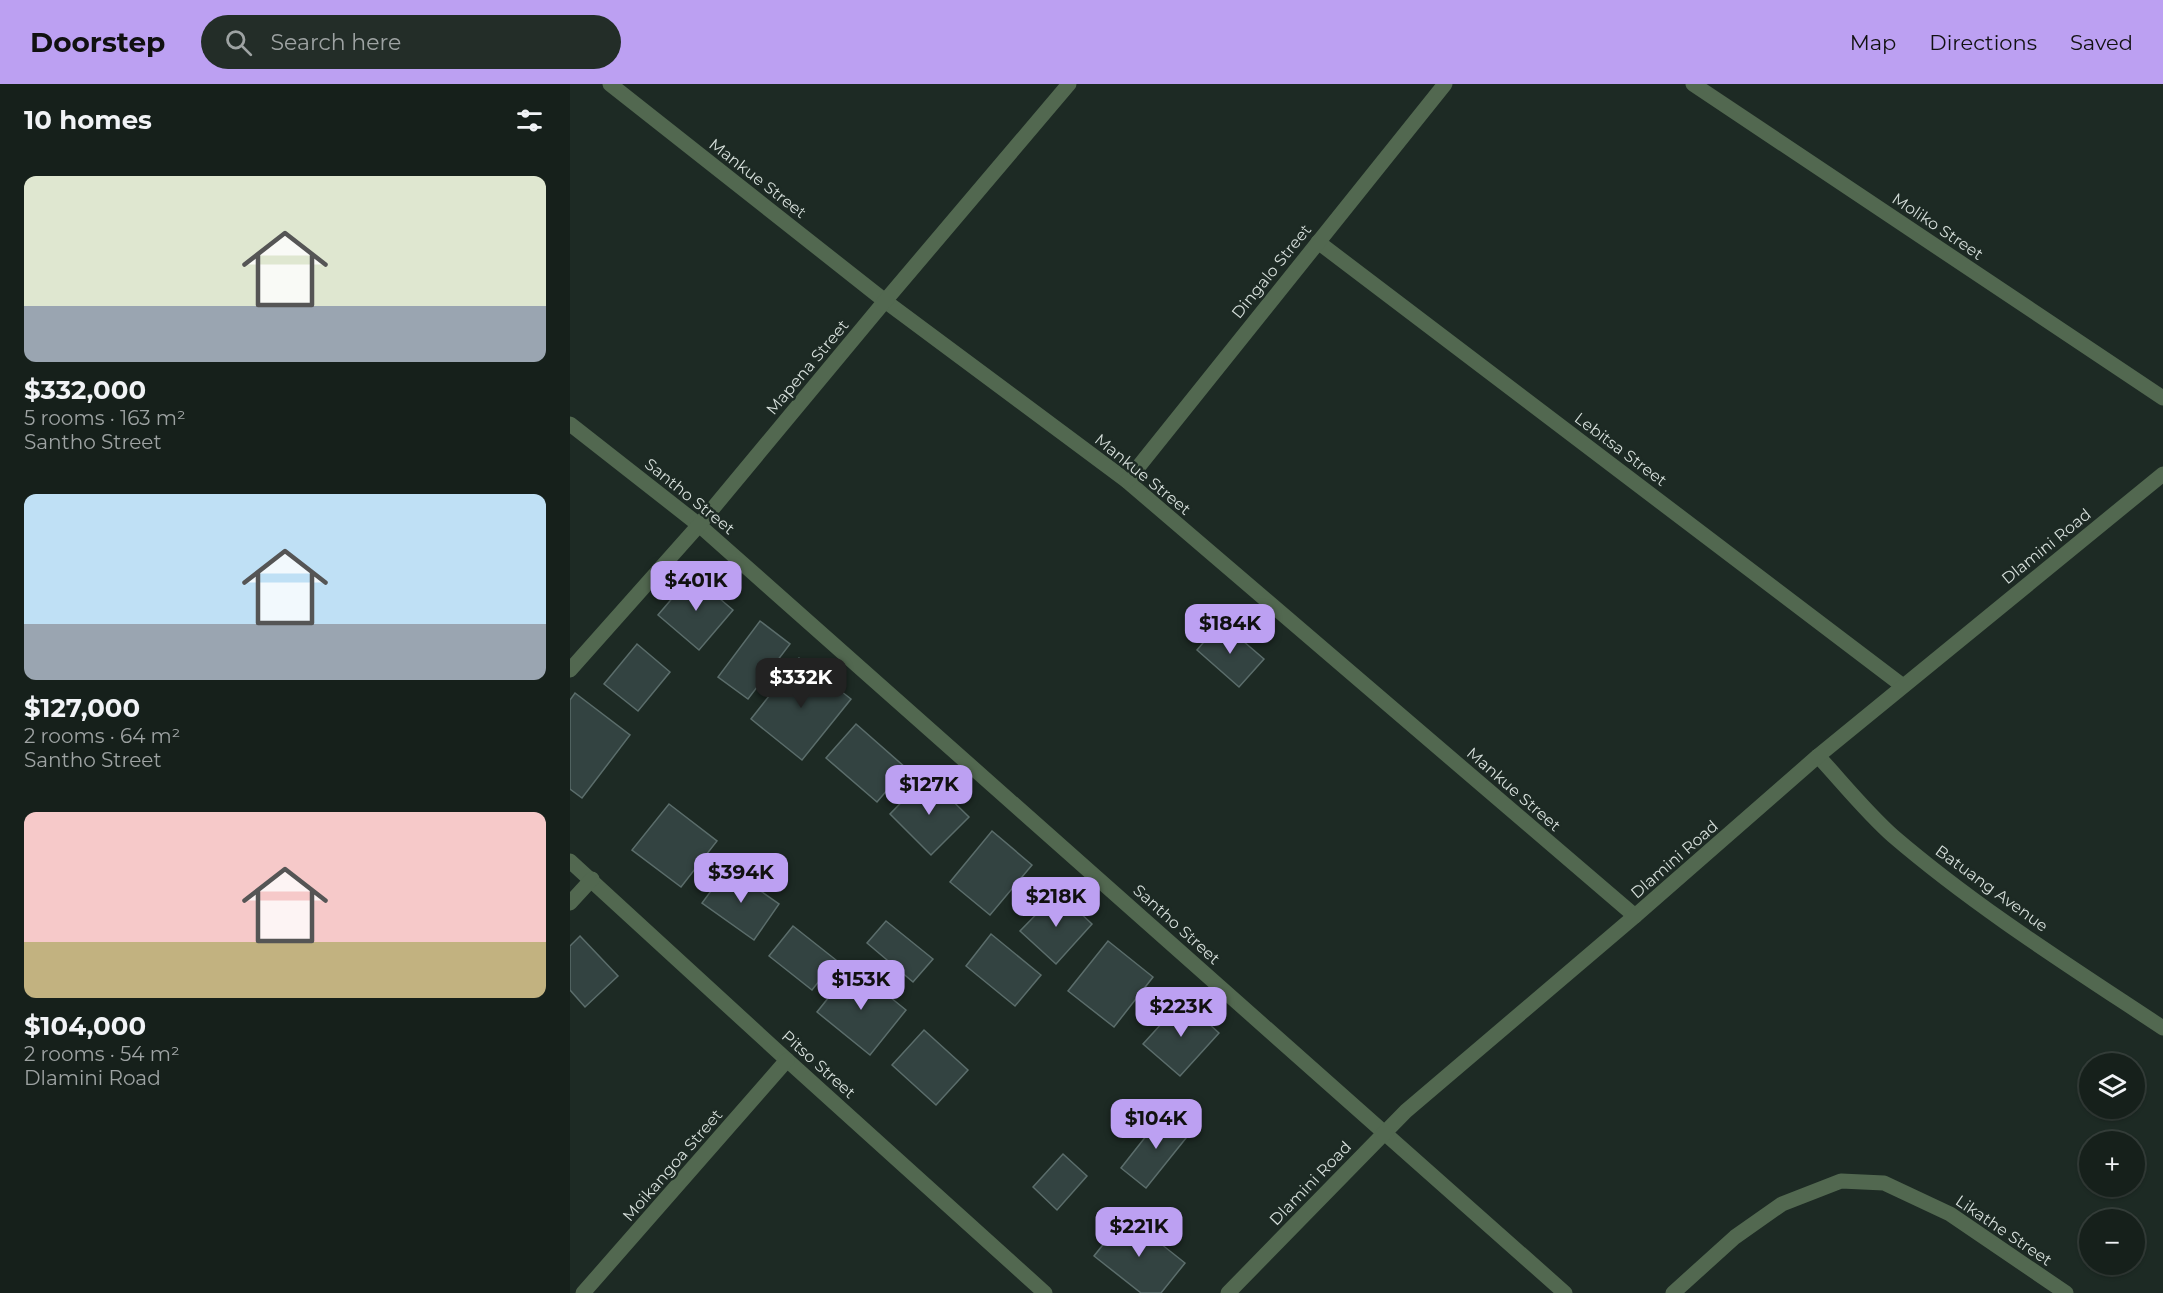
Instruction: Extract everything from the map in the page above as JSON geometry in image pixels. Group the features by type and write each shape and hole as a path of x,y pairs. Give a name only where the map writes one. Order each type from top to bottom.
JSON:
{"street":[{"name":"Mankue Street","path":"610,84 885,301 1126,481 1635,916"},
{"name":"Mapena Street","path":"570,670 699,525 1069,84"},
{"name":"Dingalo Street","path":"1126,481 1445,84"},
{"name":"Moliko Street","path":"1693,84 2163,398"},
{"name":"Lebitsa Street","path":"1318,242 1903,686"},
{"name":"Santho Street","path":"570,424 699,525 1565,1293"},
{"name":"Dlamini Road","path":"1228,1293 1384,1132 1818,756 2163,474"},
{"name":"Batuang Avenue","path":"1818,756 1890,834 1947,880 2003,921 2163,1028"},
{"name":"Pitso Street","path":"570,861 1044,1293"},
{"path":"570,903 592,879"},
{"name":"Moikangoa Street","path":"583,1293 787,1060"},
{"name":"Likathe Street","path":"1673,1293 1735,1237 1782,1204 1841,1181 1884,1183 1950,1214 2066,1293"}],"building":[{"path":"692,575 733,610 699,650 658,615"},
{"path":"760,621 790,644 748,699 718,677"},
{"path":"1221,622 1264,659 1239,687 1197,650"},
{"path":"637,644 670,672 638,711 604,684"},
{"path":"799,658 851,699 802,760 751,719"},
{"path":"575,693 630,735 582,798 570,789 570,700"},
{"path":"856,724 906,768 877,802 826,758"},
{"path":"927,776 969,817 931,855 890,814"},
{"path":"669,804 717,841 681,887 632,850"},
{"path":"992,831 1032,865 990,915 950,882"},
{"path":"728,868 779,904 754,940 702,903"},
{"path":"1058,892 1092,924 1056,964 1020,931"},
{"path":"886,921 933,959 913,982 867,943"},
{"path":"793,926 836,960 812,990 769,956"},
{"path":"991,934 1041,975 1015,1006 966,966"},
{"path":"580,936 618,976 585,1007 570,990 570,946"},
{"path":"1108,941 1153,977 1114,1027 1068,991"},
{"path":"853,967 906,1010 870,1055 817,1012"},
{"path":"1183,1000 1219,1033 1180,1076 1143,1044"},
{"path":"924,1030 968,1070 936,1105 892,1065"},
{"path":"1165,1112 1190,1133 1146,1188 1121,1168"},
{"path":"1063,1154 1087,1176 1057,1210 1033,1187"},
{"path":"1126,1216 1185,1263 1161,1293 1141,1293 1094,1256"}]}
